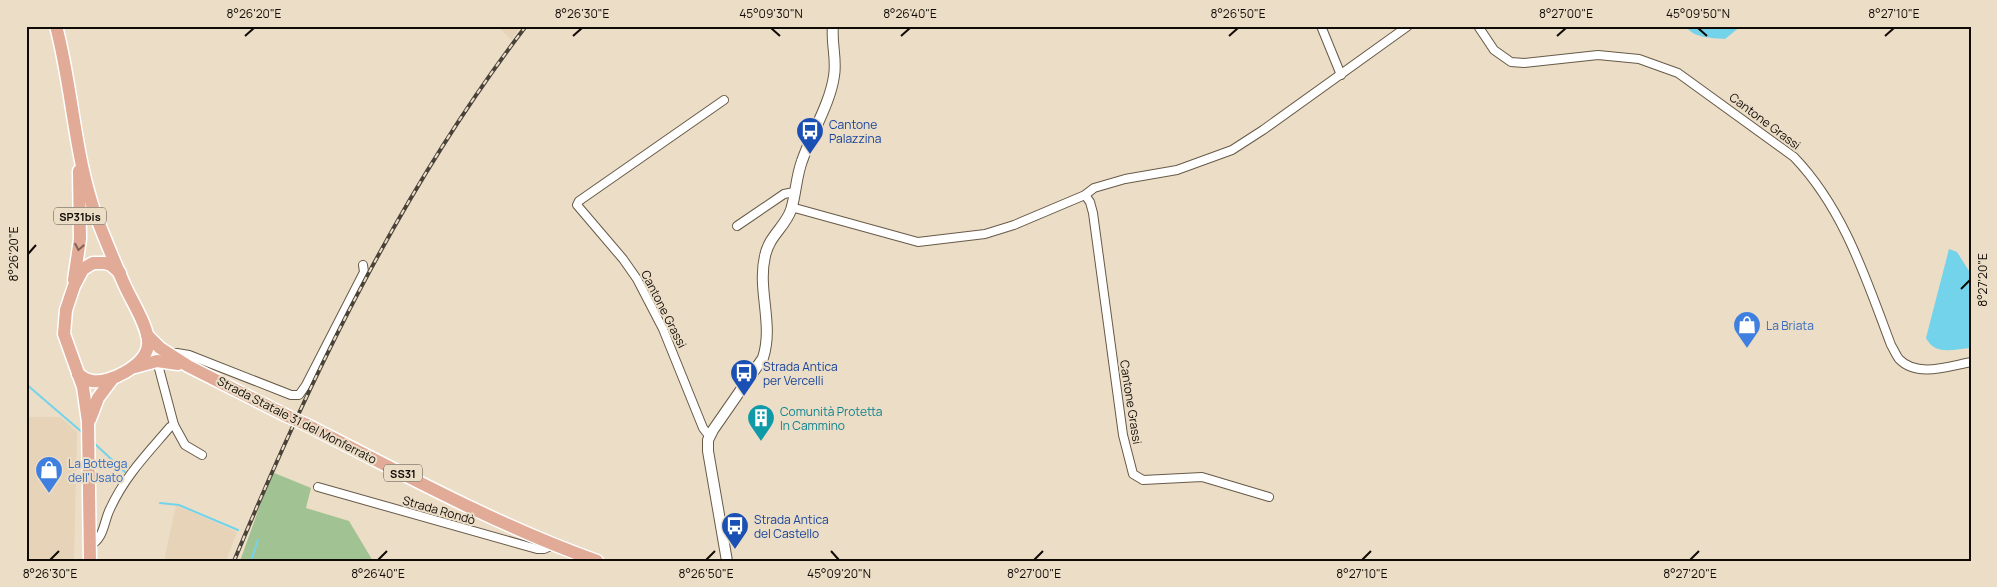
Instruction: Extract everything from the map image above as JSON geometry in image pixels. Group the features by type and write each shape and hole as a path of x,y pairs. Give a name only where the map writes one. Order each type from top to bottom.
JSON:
{"main road":[{"name":"SP31bis","path":"56,26 67,70 78,146 97,217 120,273"},
{"name":"SP31bis","path":"74,286 80,239 78,146"},
{"path":"78,374 85,379 96,382 115,376 140,362 148,345 148,335 120,273 111,265 105,263 93,263 83,269 74,286 66,310 64,334 78,374 83,387 88,426 90,561"},
{"name":"Strada Statale 31 del Monferrato","path":"148,335 163,359"},
{"name":"Strada Statale 31 del Monferrato","path":"132,368 163,359 188,366 499,521 553,545 597,561"},
{"path":"88,426 98,398 115,376"}],"street":[{"path":"727,561 708,451 710,436 763,358 766,349 768,328 763,277 764,259 769,243 788,217 801,162 834,78 833,26"},
{"path":"1321,26 1341,75"},
{"path":"791,207 918,242 985,234 1014,225 1084,195 1094,188 1125,179 1178,170 1232,150 1408,26"},
{"name":"Cantone Grassi","path":"1478,26 1494,50 1511,62 1598,55 1639,59 1678,73 1794,157 1808,172 1852,244 1891,345 1899,359 1912,368 1926,369 1971,362"},
{"name":"Cantone Grassi","path":"710,436 703,428 663,329 637,279 623,259 577,205 579,201 724,100"},
{"path":"737,226 784,194 794,192"},
{"name":"Cantone Grassi","path":"1084,195 1090,202 1093,213 1123,435 1133,474 1142,480 1202,477 1269,497"},
{"path":"202,454 185,445 174,425 163,359 177,353 189,355 290,395 298,394 306,385 364,272 363,265"},
{"path":"90,545 102,533 109,511 126,478 170,427 174,425"},
{"name":"Strada Rondò","path":"318,487 537,549 544,549 553,545"}],"shaded area":[{"path":"498,26 521,26 511,40"},
{"path":"26,417 60,417 77,432 74,561 26,561"},
{"path":"176,505 237,532 226,561 164,561"}],"green space":[{"path":"272,472 311,488 306,508 349,521 373,561 240,561"}],"water":[{"path":"1686,26 1741,26 1725,39 1698,35"},
{"path":"1949,249 1957,252 1971,274 1971,348 1940,349 1930,344 1926,338"}],"waterway":[{"path":"26,384 83,433"},
{"path":"94,443 125,472"},
{"path":"160,503 179,505 238,530"},
{"path":"251,561 258,540"}],"railway":[{"path":"234,561 295,421 363,284 439,152 481,88 526,26"}],"place":[{"name":"Cantone Palazzina","path":"810,155"},
{"name":"La Briata","path":"1747,349"},
{"name":"Strada Antica per Vercelli","path":"744,397"},
{"name":"Comunità Protetta In Cammino","path":"761,442"},
{"name":"La Bottega dell'Usato","path":"49,494"},
{"name":"Strada Antica del Castello","path":"735,550"}]}
